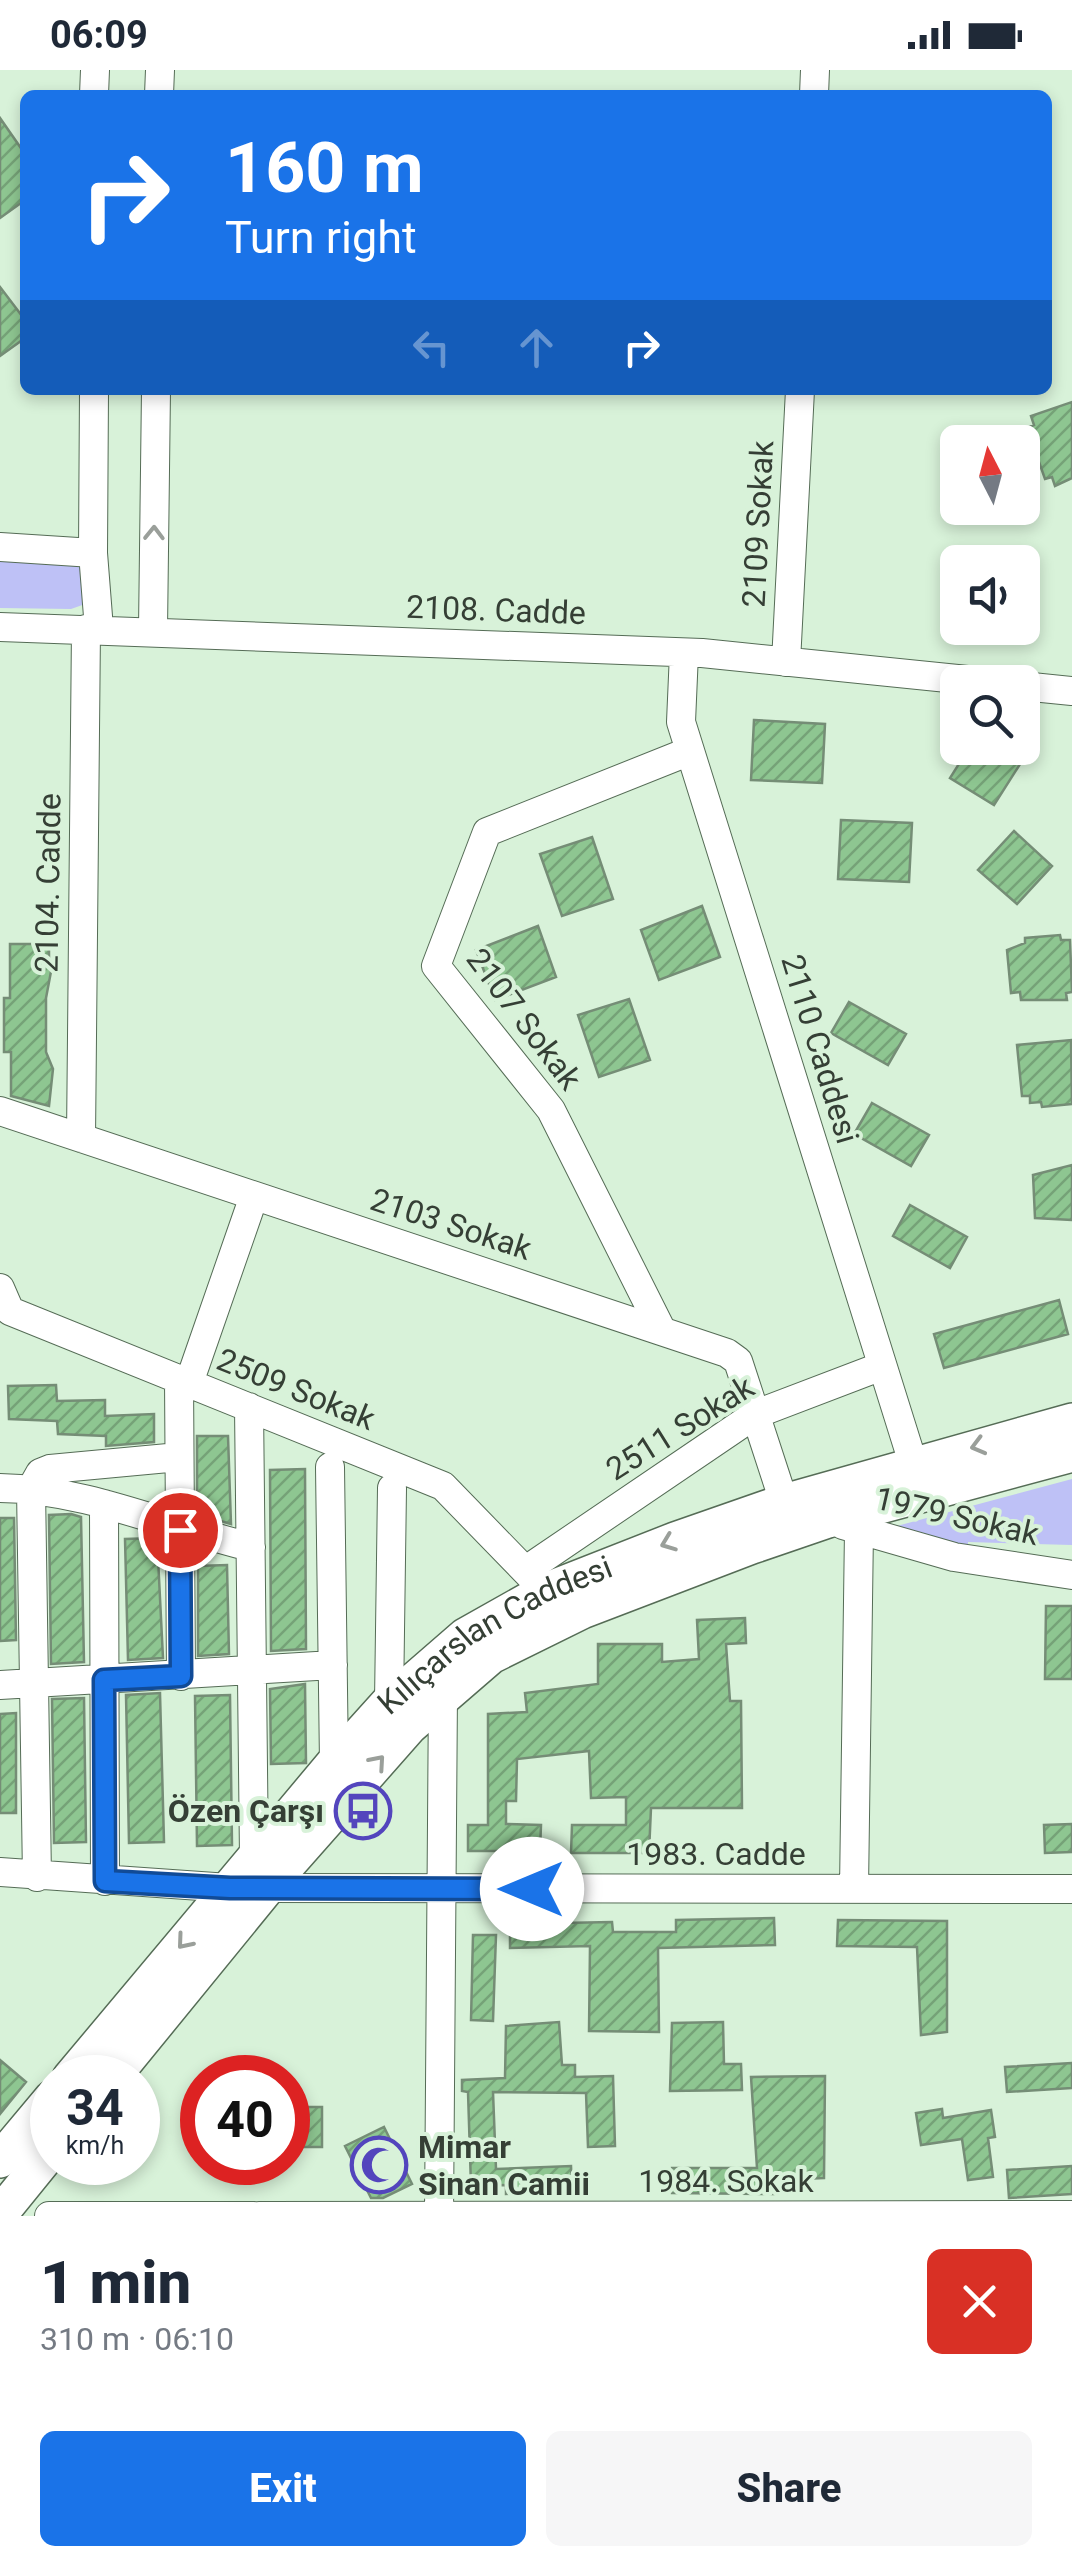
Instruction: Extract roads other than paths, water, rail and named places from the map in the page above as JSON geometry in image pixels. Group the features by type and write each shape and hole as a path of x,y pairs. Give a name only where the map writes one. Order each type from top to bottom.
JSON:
{"main road":[{"name":"Kılıçarslan Caddesi","path":"129,2055 261,1873 334,1763 389,1702 535,1580 912,1463 1072,1421"},
{"name":"Kılıçarslan Caddesi","path":"89,2055 230,1888 261,1873 443,1692 491,1656 582,1611 1072,1454"},
{"path":"0,2160 30,2124"},
{"path":"0,2214 30,2177"}],"street":[{"name":"2104. Cadde","path":"81,1138 94,395"},
{"path":"153,630 156,395"},
{"name":"2109 Sokak","path":"786,662 800,395"},
{"path":"0,547 93,553"},
{"name":"2108. Cadde","path":"0,627 684,653 940,677"},
{"name":"2110 Caddesi","path":"684,653 680,717 912,1463"},
{"path":"1040,688 1072,691"},
{"name":"2107 Sokak","path":"662,1331 551,1110 436,966 487,832 690,752"},
{"name":"2103 Sokak","path":"0,1112 733,1356 784,1502"},
{"path":"181,1676 179,1457 184,1381 254,1196"},
{"name":"2509 Sokak","path":"3,1307 449,1489 535,1580"},
{"name":"2511 Sokak","path":"535,1580 756,1414 882,1366"},
{"path":"249,1408 261,1873"},
{"path":"37,1877 31,1490 40,1473 50,1469 179,1457"},
{"path":"330,1467 334,1763"},
{"path":"0,1488 64,1492 180,1530 251,1547"},
{"path":"389,1702 392,1488"},
{"path":"104,1504 105,1881"},
{"path":"844,1525 854,1889"},
{"name":"1979 Sokak","path":"844,1525 968,1560 1072,1575"},
{"path":"0,1685 333,1666"},
{"path":"439,2216 443,1692"},
{"path":"0,1872 230,1888"},
{"name":"1983. Cadde","path":"261,1873 442,1889 1072,1888"},
{"name":"1984. Sokak","path":"49,2216 1072,2215"}],"place":[{"name":"Özen Çarşı","path":"363,1811"},
{"name":"Mimar Sinan Camii","path":"379,2165"}]}
